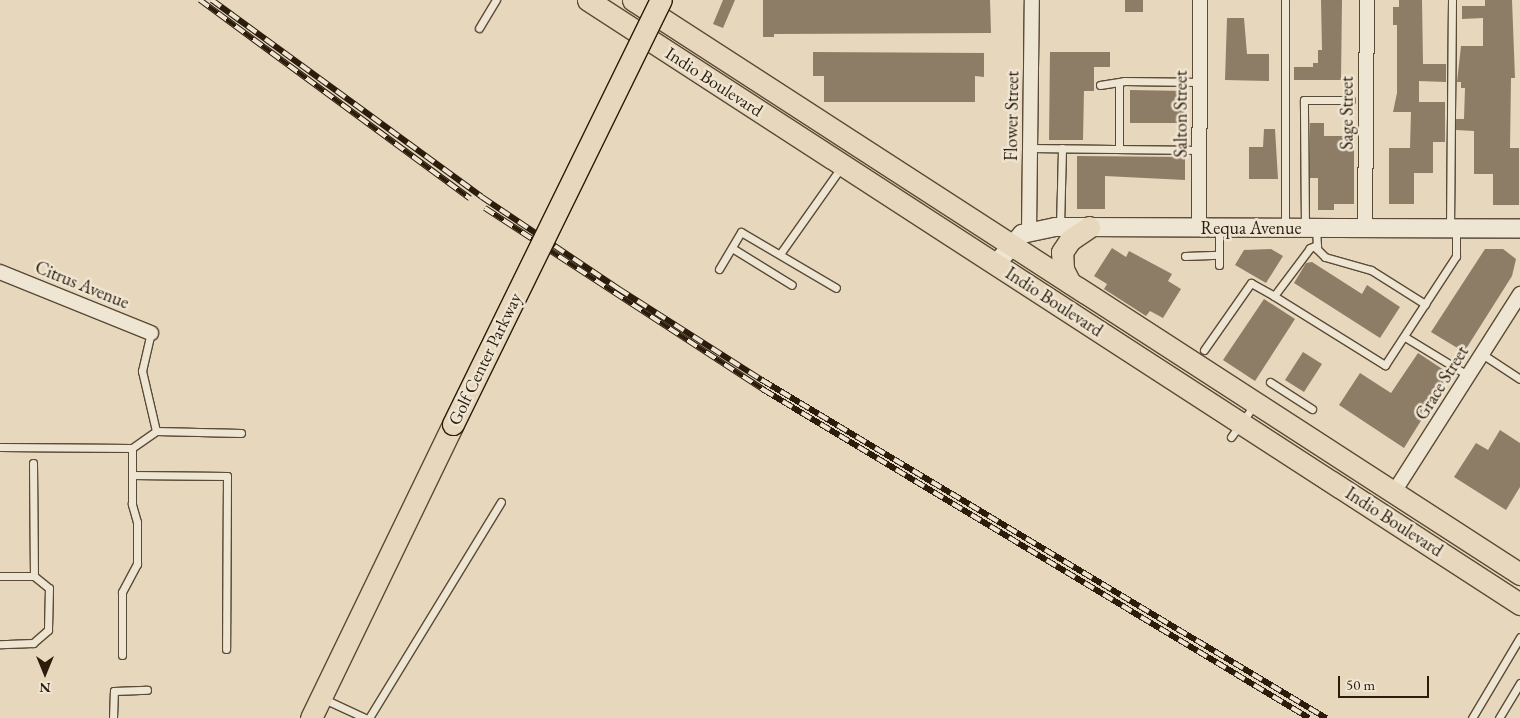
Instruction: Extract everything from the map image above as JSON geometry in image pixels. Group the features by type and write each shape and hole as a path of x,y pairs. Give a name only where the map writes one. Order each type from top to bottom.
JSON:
{"main road":[{"name":"Indio Boulevard","path":"588,0 996,264 1236,430 1520,604"},
{"name":"Indio Boulevard","path":"633,0 1520,574"},
{"name":"Golf Center Parkway","path":"312,718 661,0"},
{"path":"776,123 802,124 834,143 872,154"},
{"path":"1070,283 1063,269 1062,252 1070,240 1089,227"}],"street":[{"name":"Flower Street","path":"1029,232 1032,0"},
{"name":"Salton Street","path":"1199,228 1200,0"},
{"name":"Sage Street","path":"1365,227 1367,0"},
{"name":"Requa Avenue","path":"996,264 1012,244 1029,232 1060,227 1285,228 1313,233 1365,227 1520,229"},
{"name":"Citrus Avenue","path":"0,272 151,333"},
{"name":"Grace Street","path":"1394,492 1520,294"}],"lane":[{"path":"479,28 496,0"},
{"path":"1285,0 1285,228"},
{"path":"1204,350 1251,283 1386,365 1456,256 1453,229 1452,0"},
{"path":"1100,85 1119,85 1124,82 1200,82"},
{"path":"1119,85 1119,149"},
{"path":"1274,296 1310,248 1313,233 1304,100 1351,100"},
{"path":"1030,148 1200,150"},
{"path":"1060,227 1062,148"},
{"path":"780,254 842,165"},
{"path":"1219,228 1220,265"},
{"path":"719,269 741,232 836,288"},
{"path":"1313,233 1325,257 1372,270 1425,304"},
{"path":"732,248 792,285"},
{"path":"1185,256 1219,255"},
{"path":"151,333 142,372 156,431"},
{"path":"1405,337 1469,376"},
{"path":"1482,354 1520,379"},
{"path":"1270,382 1312,409"},
{"path":"1236,430 1255,402"},
{"path":"0,447 132,448 156,431 241,433"},
{"path":"122,655 122,592 137,564 138,522 132,504 132,448"},
{"path":"34,464 34,576"},
{"path":"132,475 227,476 226,649"},
{"path":"369,718 501,502"},
{"path":"0,576 34,576 49,588 48,630 34,643 0,644"},
{"path":"1472,718 1520,637"},
{"path":"1499,718 1520,683"},
{"path":"113,718 114,691 147,690"},
{"path":"321,698 365,718"}],"building":[{"path":"723,0 735,0 723,28 713,24"},
{"path":"763,0 990,0 991,33 774,34 774,37 763,37"},
{"path":"1125,0 1143,0 1143,12 1125,12"},
{"path":"1321,0 1342,0 1341,80 1294,80 1294,67 1313,67 1313,63 1318,63 1318,50 1322,50"},
{"path":"1399,0 1422,0 1423,64 1446,64 1446,82 1419,81 1419,102 1445,102 1445,142 1433,142 1433,173 1414,173 1414,204 1389,204 1389,148 1410,148 1411,112 1393,112 1397,93 1397,25 1393,25 1393,7 1399,7"},
{"path":"1485,0 1512,0 1515,78 1511,78 1510,148 1519,148 1519,205 1493,205 1493,174 1474,174 1474,131 1456,130 1456,119 1464,119 1465,88 1461,88 1461,82 1457,82 1461,46 1483,46 1483,18 1462,19 1462,6 1485,6"},
{"path":"1227,18 1244,18 1247,54 1269,54 1269,81 1225,80"},
{"path":"813,52 984,53 984,77 975,76 975,102 824,102 824,76 813,76"},
{"path":"1050,52 1110,52 1110,67 1094,67 1094,91 1084,91 1083,140 1049,140"},
{"path":"1130,90 1185,91 1184,123 1130,123"},
{"path":"1310,123 1324,123 1324,136 1354,136 1354,204 1334,204 1334,210 1318,210 1318,178 1310,178"},
{"path":"1264,129 1275,129 1278,179 1249,179 1249,147 1263,147"},
{"path":"1077,156 1185,157 1185,180 1105,176 1105,209 1077,209"},
{"path":"1112,248 1126,257 1129,251 1172,274 1168,281 1181,289 1163,318 1150,311 1146,316 1104,289 1107,284 1094,276"},
{"path":"1271,249 1283,256 1266,283 1235,265 1244,250"},
{"path":"1485,249 1503,249 1516,259 1512,276 1464,352 1431,332"},
{"path":"1312,262 1362,294 1367,285 1400,307 1380,338 1294,283 1306,263"},
{"path":"1264,299 1295,319 1255,381 1223,360"},
{"path":"1303,352 1322,364 1304,392 1285,380"},
{"path":"1418,353 1450,374 1404,448 1339,405 1360,373 1391,393"},
{"path":"1500,430 1520,443 1520,487 1506,510 1454,477 1476,443 1488,450"}],"railway":[{"path":"200,0 470,198"},
{"path":"212,0 482,197 619,289 762,380 1326,718"},
{"path":"485,208 764,390 1309,718"}]}
